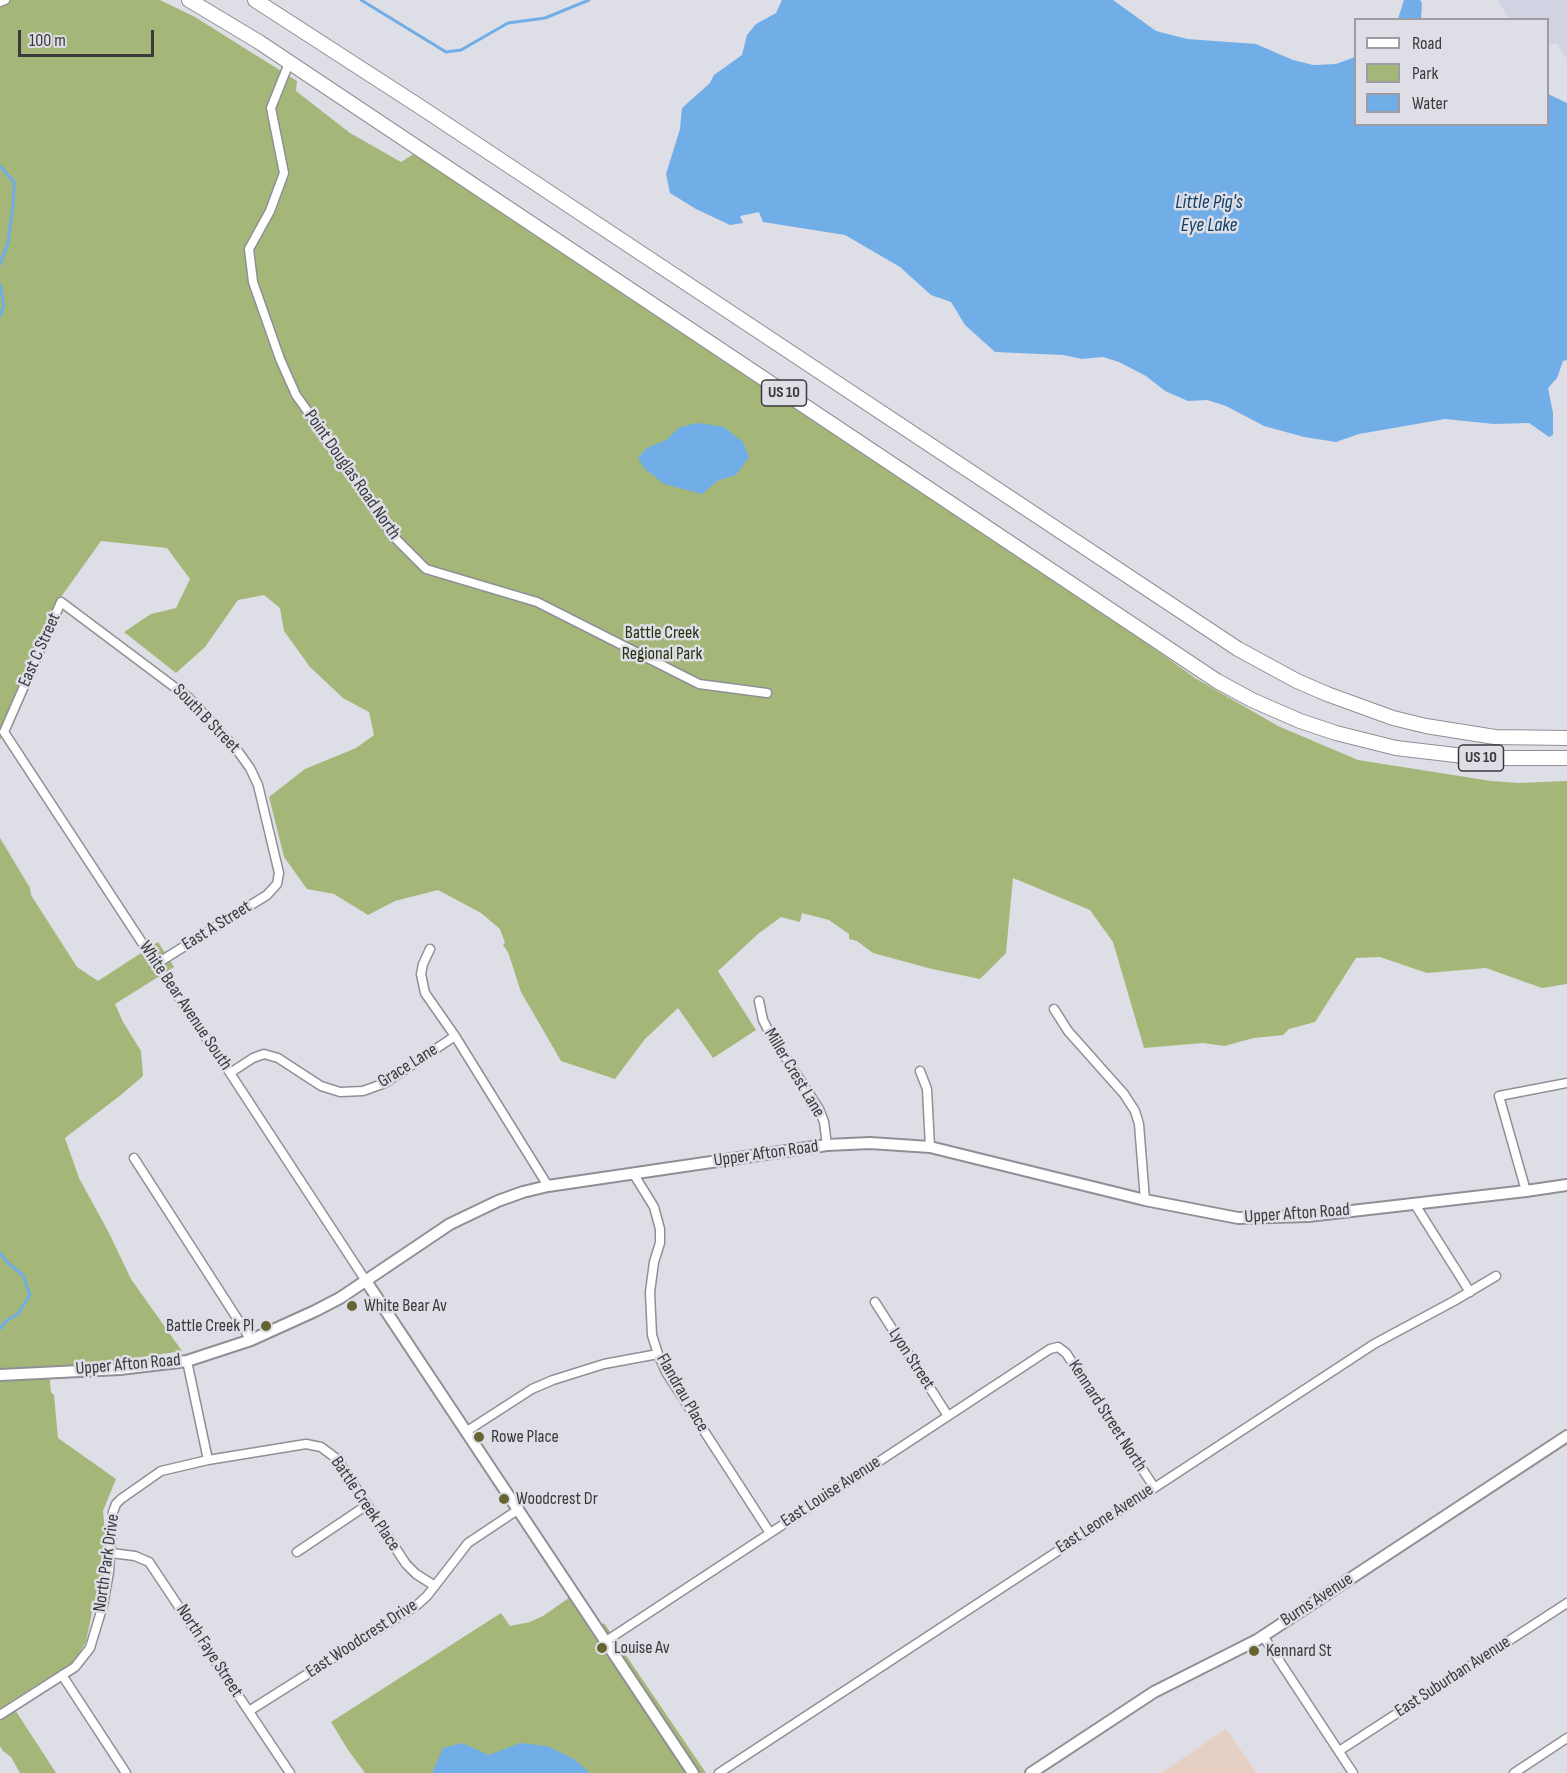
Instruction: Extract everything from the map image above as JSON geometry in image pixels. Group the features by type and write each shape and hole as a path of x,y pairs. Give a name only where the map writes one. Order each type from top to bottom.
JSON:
{"highway":[{"name":"US 10","path":"189,0 230,23 1217,681 1252,700 1300,721 1336,733 1396,748 1481,758 1567,758"},
{"name":"US 10","path":"255,0 422,108 1238,649 1297,681 1393,718 1435,728 1495,737 1567,738"}],"street":[{"path":"0,2 5,0"},
{"name":"Point Douglas Road North","path":"289,63 271,108 284,173 270,211 249,249 253,282 296,395 394,537 426,569 537,602 699,684 767,693"},
{"name":"East C Street","path":"4,732 61,602"},
{"name":"South B Street","path":"61,602 172,683 237,750 250,768 258,785 279,873 277,884"},
{"name":"White Bear Avenue South","path":"4,732 366,1281"},
{"name":"East A Street","path":"156,964 267,895 277,884"},
{"path":"430,949 423,964 422,984 427,997 455,1036 548,1186"},
{"name":"Miller Crest Lane","path":"759,1001 768,1030 819,1109 824,1122 827,1145"},
{"path":"1054,1009 1068,1031 1124,1094 1135,1111 1139,1124 1145,1200"},
{"name":"Grace Lane","path":"230,1073 253,1058 264,1054 278,1058 321,1086 340,1092 363,1091 385,1083 455,1036"},
{"path":"920,1071 927,1089 930,1147"},
{"path":"1526,1191 1499,1096 1567,1083"},
{"name":"Upper Afton Road","path":"0,1375 120,1369 187,1361 251,1340 315,1311 366,1281 450,1224 498,1201 548,1186 827,1145 870,1143 930,1147 1145,1200 1238,1218 1308,1216 1567,1185"},
{"path":"134,1158 251,1340"},
{"name":"Flandrau Place","path":"633,1173 654,1208 660,1229 660,1243 654,1262 650,1292 652,1335 658,1354 666,1372 770,1533"},
{"path":"1414,1203 1470,1292"},
{"name":"East Leone Avenue","path":"719,1773 1374,1344 1496,1276"},
{"path":"366,1281 693,1773"},
{"name":"Lyon Street","path":"875,1302 948,1416"},
{"name":"Kennard Street North","path":"1058,1347 1066,1353 1154,1487"},
{"name":"East Louise Avenue","path":"606,1641 1050,1349 1058,1347"},
{"path":"467,1431 525,1394 554,1380 596,1366 658,1354"},
{"path":"187,1361 208,1460"},
{"name":"Burns Avenue","path":"1031,1773 1154,1692 1263,1636 1567,1436"},
{"name":"Battle Creek Place","path":"208,1460 306,1444 321,1447 337,1458 406,1564 416,1574 435,1586"},
{"name":"North Park Drive","path":"0,1715 62,1676 83,1659 93,1641 104,1605 111,1553 113,1512 116,1504 161,1472 208,1460"},
{"path":"297,1552 367,1505"},
{"name":"East Woodcrest Drive","path":"249,1711 417,1605 468,1544 519,1509"},
{"name":"North Faye Street","path":"111,1553 135,1556 149,1562 290,1773"},
{"name":"East Suburban Avenue","path":"1339,1751 1567,1603"},
{"path":"1263,1636 1353,1773"},
{"path":"62,1676 126,1773"},
{"path":"1514,1773 1567,1738"}],"shaded area":[{"path":"1497,0 1567,0 1567,59 1557,44 1549,44 1549,18 1509,18"},
{"path":"1226,1729 1257,1773 1161,1773"}],"green space":[{"name":"Battle Creek Regional Park","path":"0,0 160,0 195,17 297,81 296,91 350,133 401,162 423,148 959,507 1195,678 1278,726 1358,760 1491,781 1519,783 1567,781 1567,984 1542,988 1486,968 1427,973 1380,957 1356,958 1315,1022 1289,1029 1283,1035 1254,1038 1224,1046 1203,1043 1144,1048 1113,942 1090,910 1013,878 1006,953 980,979 873,953 857,941 849,939 849,934 829,920 802,913 800,922 781,917 758,934 718,971 756,1030 713,1058 678,1008 645,1039 615,1079 561,1061 521,992 508,952 503,945 505,943 500,929 481,913 438,890 395,901 368,915 334,894 307,889 284,857 269,797 305,769 356,748 374,735 369,712 343,698 310,667 284,631 280,608 264,595 238,600 205,647 176,673 124,632 151,614 176,608 190,579 167,548 101,541 61,597 61,603 0,740"},
{"path":"0,838 30,888 31,895 77,967 98,981 158,942 174,967 115,1004 141,1051 143,1076 65,1138 79,1178 131,1279 182,1351 49,1371 58,1438 116,1479 103,1511 106,1543 103,1577 86,1642 74,1662 10,1702 56,1773 20,1773 11,1757 0,1746"},
{"path":"573,1595 597,1628 604,1623 706,1773 365,1773 331,1722 501,1613 510,1626 530,1622 543,1616"}],"water":[{"name":"Little Pig's Eye Lake","path":"782,0 1113,0 1156,31 1187,39 1256,44 1293,60 1313,65 1336,64 1354,57 1354,126 1549,126 1549,94 1567,103 1567,360 1563,361 1557,378 1548,388 1553,413 1553,435 1549,437 1529,423 1494,424 1445,419 1359,434 1336,442 1304,437 1264,426 1226,406 1207,400 1188,401 1165,391 1146,376 1119,362 1103,357 1082,359 1063,355 995,352 965,325 951,302 931,295 900,267 845,235 763,222 759,212 740,216 743,223 730,225 696,209 670,193 666,174 680,129 682,108 710,83 714,75 742,55 747,35 756,24 776,13"},
{"path":"1404,0 1420,0 1422,3 1421,18 1398,18"},
{"path":"698,423 724,427 743,442 749,457 736,475 717,481 702,494 664,484 645,469 638,458 647,448 666,440 680,427"},
{"path":"462,1743 489,1755 520,1743 547,1746 574,1759 590,1773 432,1773 443,1748"}],"waterway":[{"path":"361,0 446,52 461,50 508,23 545,18 589,0"},
{"path":"0,166 14,182 8,243 0,264"},
{"path":"0,285 4,306 0,316"},
{"path":"0,1253 23,1275 30,1295 18,1314 6,1321 0,1329"}],"place":[{"name":"White Bear Av","path":"352,1306"},
{"name":"Battle Creek Pl","path":"266,1326"},
{"name":"Rowe Place","path":"479,1437"},
{"name":"Woodcrest Dr","path":"504,1499"},
{"name":"Louise Av","path":"602,1648"},
{"name":"Kennard St","path":"1254,1651"}]}
